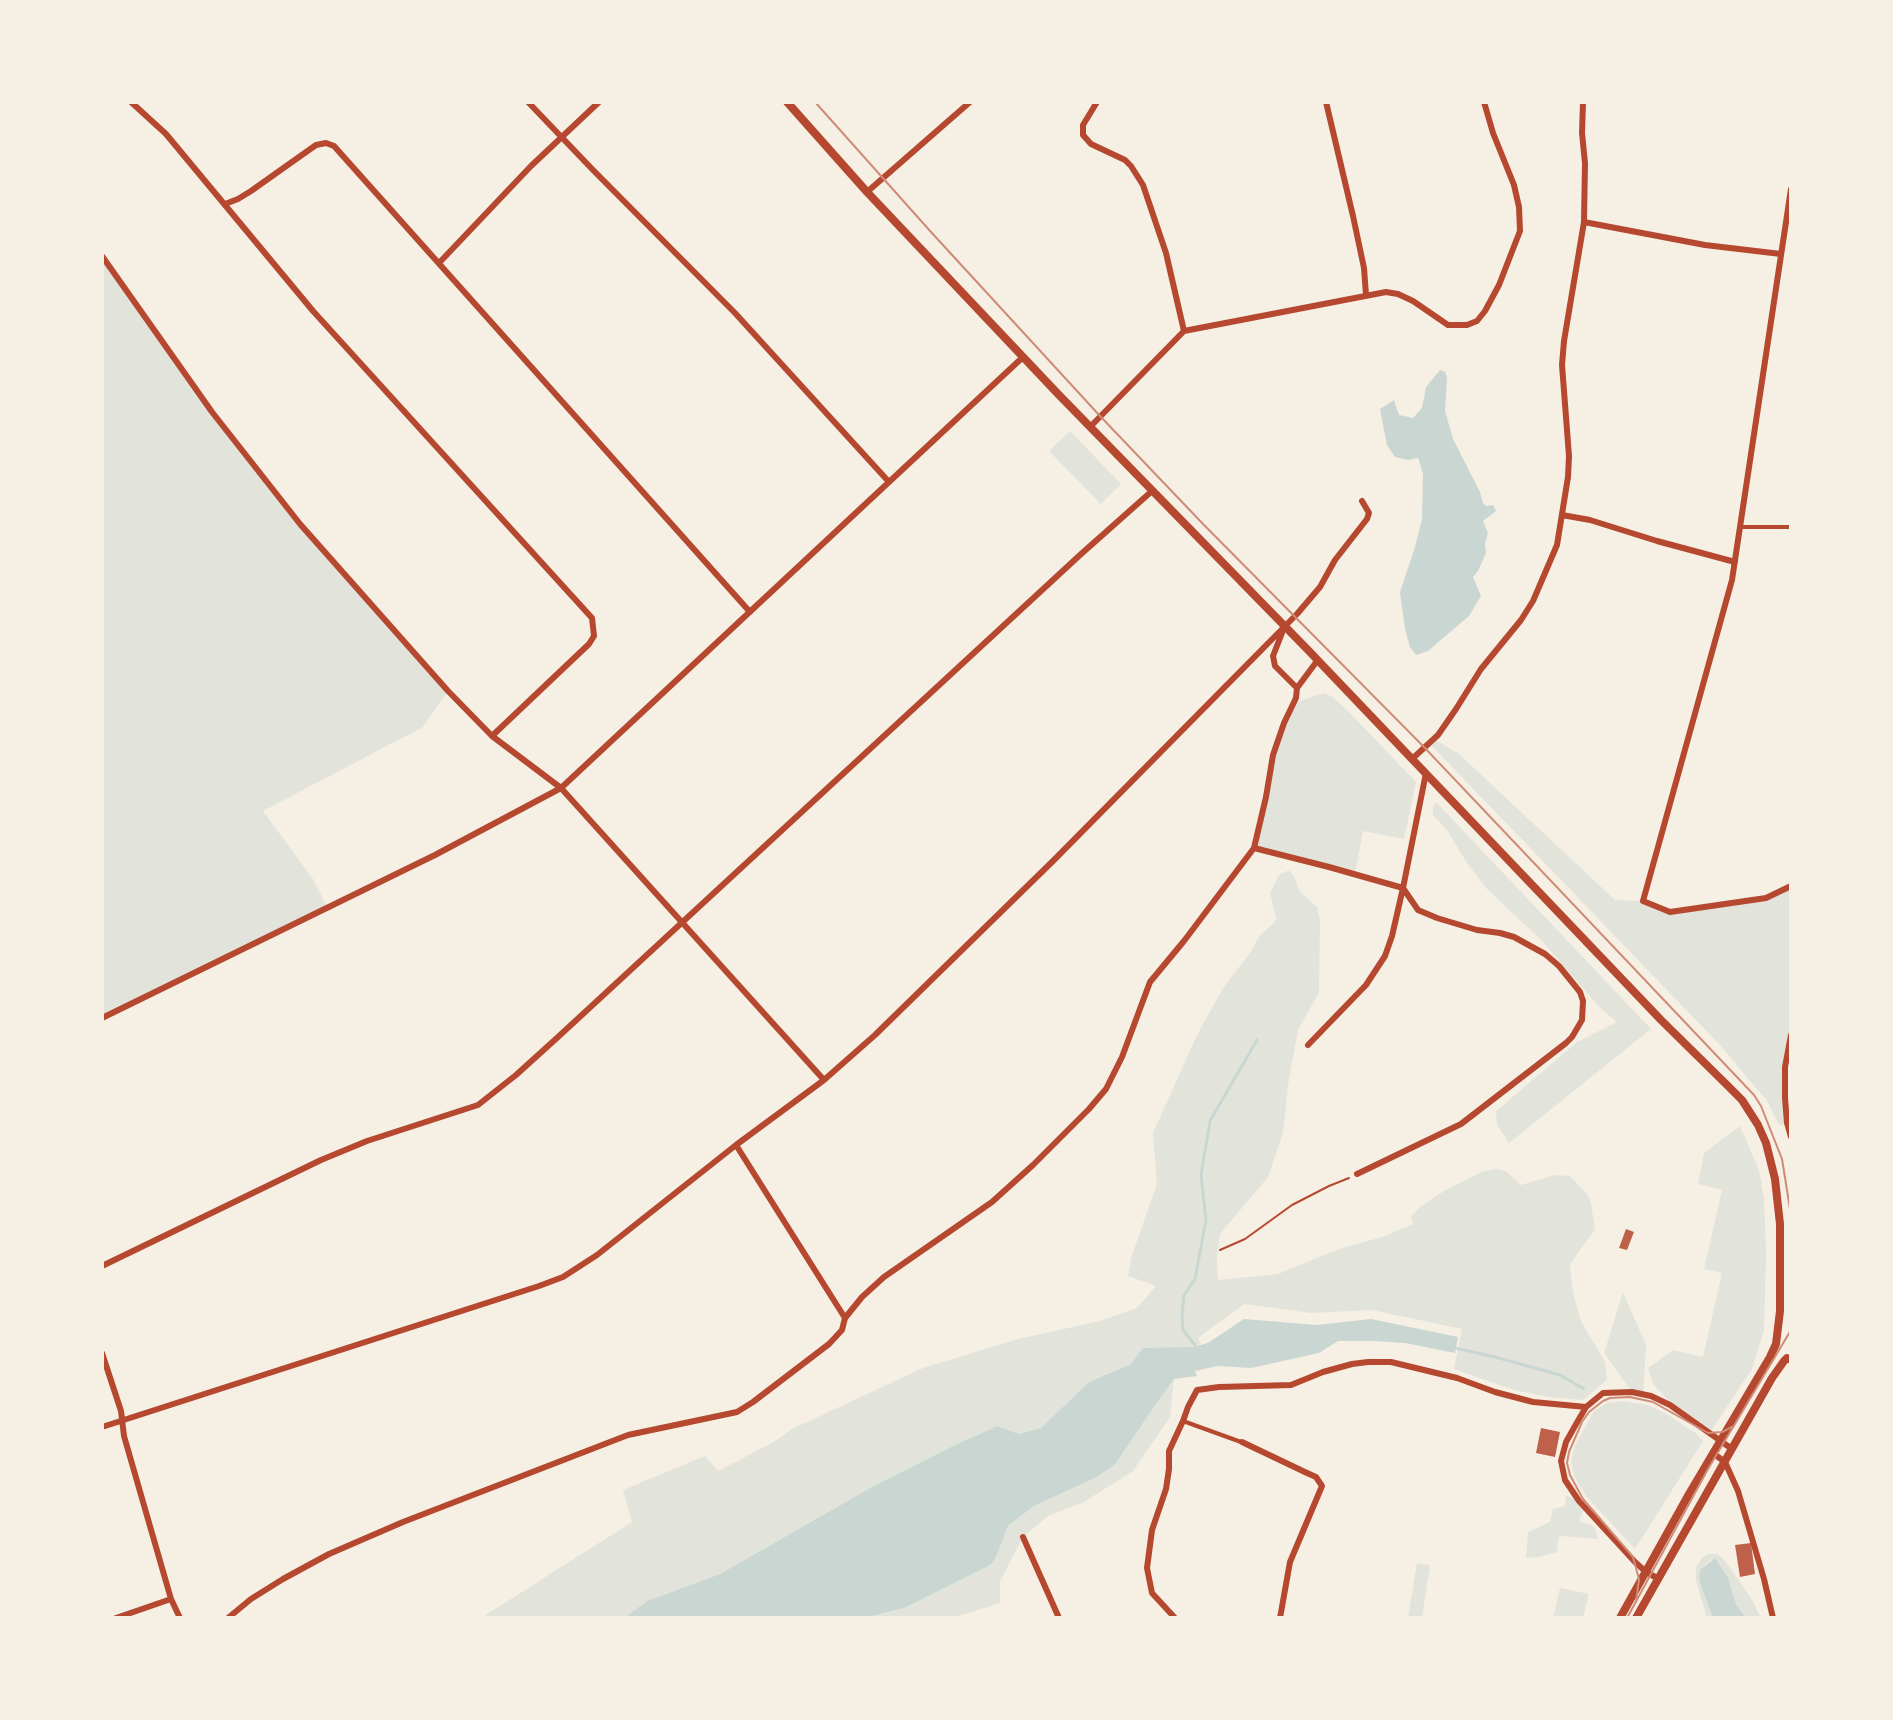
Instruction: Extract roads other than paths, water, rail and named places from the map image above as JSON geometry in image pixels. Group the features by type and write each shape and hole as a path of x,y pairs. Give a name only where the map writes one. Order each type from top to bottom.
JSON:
{"main road":[{"path":"787,102 867,192 1023,357 1661,1020 1742,1100 1758,1125 1777,1191 1780,1237 1777,1340 1768,1361 1620,1618"},
{"path":"1777,1340 1789,1359"},
{"path":"1768,1361 1789,1359"},
{"path":"1636,1618 1778,1368 1789,1359"}],"street":[{"path":"131,102 166,134 313,311 592,618 594,636 589,644 492,736"},
{"path":"528,102 735,313 889,482"},
{"path":"439,263 599,102"},
{"path":"867,192 970,102"},
{"path":"1097,102 1083,125 1083,135 1091,144 1125,160 1143,185 1166,253 1184,331"},
{"path":"1326,102 1364,268 1366,295"},
{"path":"1090,427 1184,331 1386,292 1398,294 1448,325 1473,323 1485,311 1499,285 1519,238 1520,223 1514,185 1484,102"},
{"path":"1412,759 1438,735 1481,669 1521,620 1533,601 1557,545 1569,456 1562,365 1564,341 1584,222 1583,102"},
{"path":"225,204 251,191 316,145 326,143 334,146 750,612"},
{"path":"1791,189 1741,527 1726,608 1643,901 1670,912 1771,897 1791,886"},
{"path":"1584,222 1705,245 1782,252 1791,250"},
{"path":"102,256 212,412 300,524 448,691 492,736 561,788 824,1080"},
{"path":"102,1018 435,855 561,788 1023,357"},
{"path":"102,1266 321,1160 367,1141 478,1105 558,1037 1152,491"},
{"path":"102,1427 539,1286 563,1277 597,1255 824,1080 875,1035 1054,860 1285,627 1320,587 1335,560 1367,519 1369,513 1362,501"},
{"path":"1562,515 1590,520 1735,562"},
{"path":"1741,527 1791,527"},
{"path":"1285,627 1273,656 1275,666 1297,688"},
{"path":"228,1618 283,1579 329,1554 403,1522 628,1435 737,1412 829,1344 842,1330 845,1318 862,1297 884,1277 992,1202 1033,1165 1106,1089 1122,1057 1150,982 1254,848 1273,755 1296,698 1297,688 1317,661"},
{"path":"1308,1045 1378,969 1392,936 1426,773"},
{"path":"1254,848 1403,888 1418,910 1477,930 1514,937 1545,954 1580,992 1582,1020 1572,1037 1469,1118 1357,1174"},
{"path":"1791,1034 1785,1067 1787,1123 1791,1137"},
{"path":"736,1145 845,1318"},
{"path":"102,1353 121,1411 124,1436 171,1599 180,1618"},
{"path":"1175,1618 1152,1593 1147,1568 1152,1530 1166,1489 1169,1451 1197,1390 1291,1385 1323,1372 1368,1362 1391,1362 1533,1402 1586,1407"},
{"path":"1659,1579 1646,1572 1579,1501 1565,1480 1561,1461 1566,1442 1586,1407 1603,1393 1620,1391 1643,1394 1670,1405 1732,1449"},
{"path":"1183,1421 1242,1442 1316,1477 1322,1486 1290,1562 1280,1618"},
{"path":"1714,1454 1725,1462 1738,1491 1773,1618"},
{"path":"1023,1537 1059,1618"},
{"path":"116,1618 171,1599"}],"waterway":[{"path":"1198,1349 1183,1330 1182,1315 1184,1295 1195,1279 1206,1220 1201,1175 1210,1121 1257,1040"},
{"path":"1455,1348 1560,1375 1584,1389"}],"tram line":[{"path":"815,102 1100,416 1423,746 1754,1095 1782,1159 1791,1215"},
{"path":"1627,1618 1708,1469 1791,1330"},
{"path":"1636,1602 1639,1579 1633,1557 1583,1499 1570,1475 1567,1463 1569,1452 1582,1422 1603,1401 1630,1397 1653,1402 1708,1433 1722,1432 1734,1426"}]}
